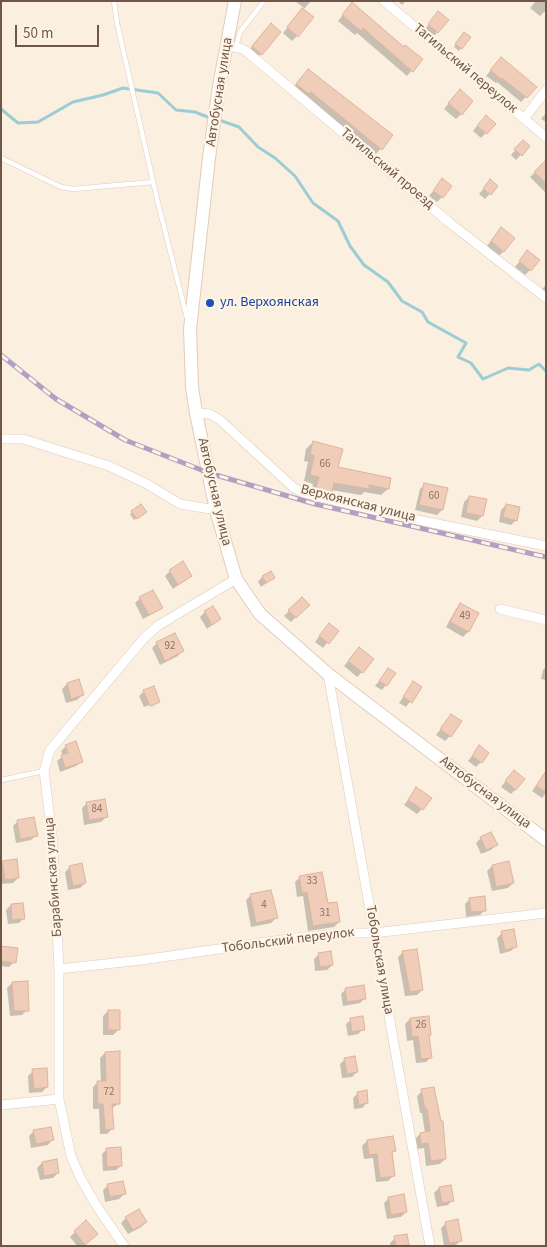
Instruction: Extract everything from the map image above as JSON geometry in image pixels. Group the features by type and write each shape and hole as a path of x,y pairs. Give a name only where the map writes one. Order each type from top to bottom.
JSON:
{"street":[{"name":"Автобусная улица","path":"235,1 231,47 219,86 209,158 190,329 192,387 196,414 216,510 236,579 260,614 328,674 546,840"},
{"name":"Тагильский переулок","path":"384,1 546,136"},
{"name":"Тагильский проезд","path":"231,47 246,51 450,223 546,298"},
{"path":"524,119 546,90"},
{"name":"Верхоянская улица","path":"196,414 210,414 220,420 294,488 304,493 388,514 546,546"},
{"path":"1,440 24,439 109,466 147,484 180,504 216,510"},
{"name":"Барабинская улица","path":"124,1246 81,1179 71,1156 59,1099 59,969 53,844 44,771 50,750 145,637 160,625 236,579"},
{"path":"500,608 546,620"},
{"name":"Тобольская улица","path":"328,674 430,1246"},
{"name":"Тобольский переулок","path":"59,969 142,960 302,937 374,933 546,913"},
{"path":"1,1106 59,1099"}],"lane":[{"path":"114,1 128,71 190,329"},
{"path":"231,47 264,1"},
{"path":"1,158 61,187 73,189 154,182"},
{"path":"1,780 44,771"}],"building":[{"path":"352,2 404,47 405,45 423,59 413,72 363,28 361,31 342,15"},
{"path":"302,8 314,17 298,37 287,27"},
{"path":"438,11 449,20 438,33 428,24"},
{"path":"271,23 281,32 262,55 252,46"},
{"path":"464,32 471,37 462,49 455,44"},
{"path":"501,57 537,87 527,98 490,70"},
{"path":"308,69 393,135 382,150 311,92 309,94 296,84"},
{"path":"460,89 473,101 462,115 448,103"},
{"path":"486,115 496,124 487,134 477,126"},
{"path":"523,140 530,146 522,156 514,149"},
{"path":"546,160 546,183 534,172"},
{"path":"442,178 452,186 443,198 433,191"},
{"path":"490,179 498,186 491,195 483,189"},
{"path":"501,227 515,238 504,252 491,241"},
{"path":"527,250 540,260 531,271 519,261"},
{"path":"313,441 343,449 338,467 391,478 389,489 369,485 369,489 334,483 332,492 316,488 319,477 310,475 314,456 310,454"},
{"path":"424,483 448,488 443,510 419,505"},
{"path":"469,496 487,499 483,516 466,513"},
{"path":"141,504 147,512 137,519 131,511"},
{"path":"506,504 520,507 517,521 503,517"},
{"path":"183,561 192,576 178,585 169,570"},
{"path":"271,571 275,578 266,583 262,576"},
{"path":"153,590 163,608 149,615 139,597"},
{"path":"302,597 310,605 296,618 288,610"},
{"path":"460,603 479,613 469,632 450,622"},
{"path":"213,606 221,619 212,625 204,611"},
{"path":"329,623 339,631 329,644 319,636"},
{"path":"175,633 184,651 165,661 156,642"},
{"path":"359,647 374,659 363,673 348,661"},
{"path":"388,668 396,673 387,686 379,681"},
{"path":"79,679 84,695 71,699 67,683"},
{"path":"413,681 422,687 412,703 403,697"},
{"path":"154,686 160,702 150,706 143,690"},
{"path":"451,714 462,721 451,737 440,729"},
{"path":"76,741 83,762 65,768 61,755 68,753 65,745"},
{"path":"479,745 489,753 482,763 472,756"},
{"path":"514,770 525,779 516,790 505,781"},
{"path":"546,771 546,792 536,786"},
{"path":"416,787 432,798 423,810 408,800"},
{"path":"105,799 108,817 89,820 86,802"},
{"path":"34,817 38,836 20,839 17,820"},
{"path":"491,832 498,845 486,850 480,837"},
{"path":"17,859 19,878 5,880 2,861"},
{"path":"509,861 514,883 496,887 492,865"},
{"path":"82,863 86,883 73,886 69,866"},
{"path":"322,872 328,903 337,902 340,922 313,926 307,892 302,893 299,876"},
{"path":"271,890 278,918 256,923 250,894"},
{"path":"485,896 486,911 471,912 469,898"},
{"path":"23,903 25,919 12,920 11,904"},
{"path":"514,929 517,947 505,950 501,931"},
{"path":"1,946 18,948 16,963 1,961"},
{"path":"417,949 423,990 410,992 402,951"},
{"path":"331,951 333,965 320,967 318,953"},
{"path":"28,981 29,1011 14,1011 12,982"},
{"path":"364,985 366,999 347,1002 345,988"},
{"path":"108,1010 120,1010 120,1030 108,1030"},
{"path":"363,1016 365,1030 352,1032 350,1018"},
{"path":"429,1016 432,1058 421,1059 418,1036 412,1037 410,1018"},
{"path":"120,1051 120,1104 112,1104 114,1129 105,1130 103,1104 98,1104 97,1081 106,1081 105,1052"},
{"path":"355,1056 358,1072 347,1074 344,1058"},
{"path":"47,1068 48,1087 34,1089 32,1069"},
{"path":"434,1087 441,1121 443,1121 446,1159 431,1161 428,1143 421,1144 420,1133 430,1131 427,1109 425,1109 421,1089"},
{"path":"367,1090 368,1103 359,1105 357,1092"},
{"path":"51,1127 54,1140 36,1144 33,1130"},
{"path":"393,1136 396,1151 392,1152 395,1176 380,1178 377,1154 369,1155 367,1140"},
{"path":"121,1147 122,1166 107,1167 106,1148"},
{"path":"57,1159 59,1173 44,1176 42,1162"},
{"path":"123,1181 126,1194 110,1197 107,1184"},
{"path":"451,1185 454,1201 442,1203 439,1187"},
{"path":"404,1194 407,1212 391,1215 388,1197"},
{"path":"139,1209 147,1222 133,1230 125,1217"},
{"path":"458,1219 462,1241 449,1243 445,1222"},
{"path":"86,1220 98,1234 85,1245 74,1231"},
{"path":"407,1234 409,1245 396,1246 394,1236"}],"waterway":[{"path":"1,109 18,123 38,122 73,102 123,88 158,93 176,110 195,112 210,118"},
{"path":"219,120 239,127 258,147 275,158 295,176 313,203 338,221 350,246 364,265 388,282 402,301 422,312 428,322 466,343 458,357 471,363 483,379 508,368 529,370 539,364 546,371"}],"railway":[{"path":"1,355 56,399 125,440 209,473 315,504 546,557"}],"place":[{"name":"ул. Верхоянская","path":"210,303"}]}
